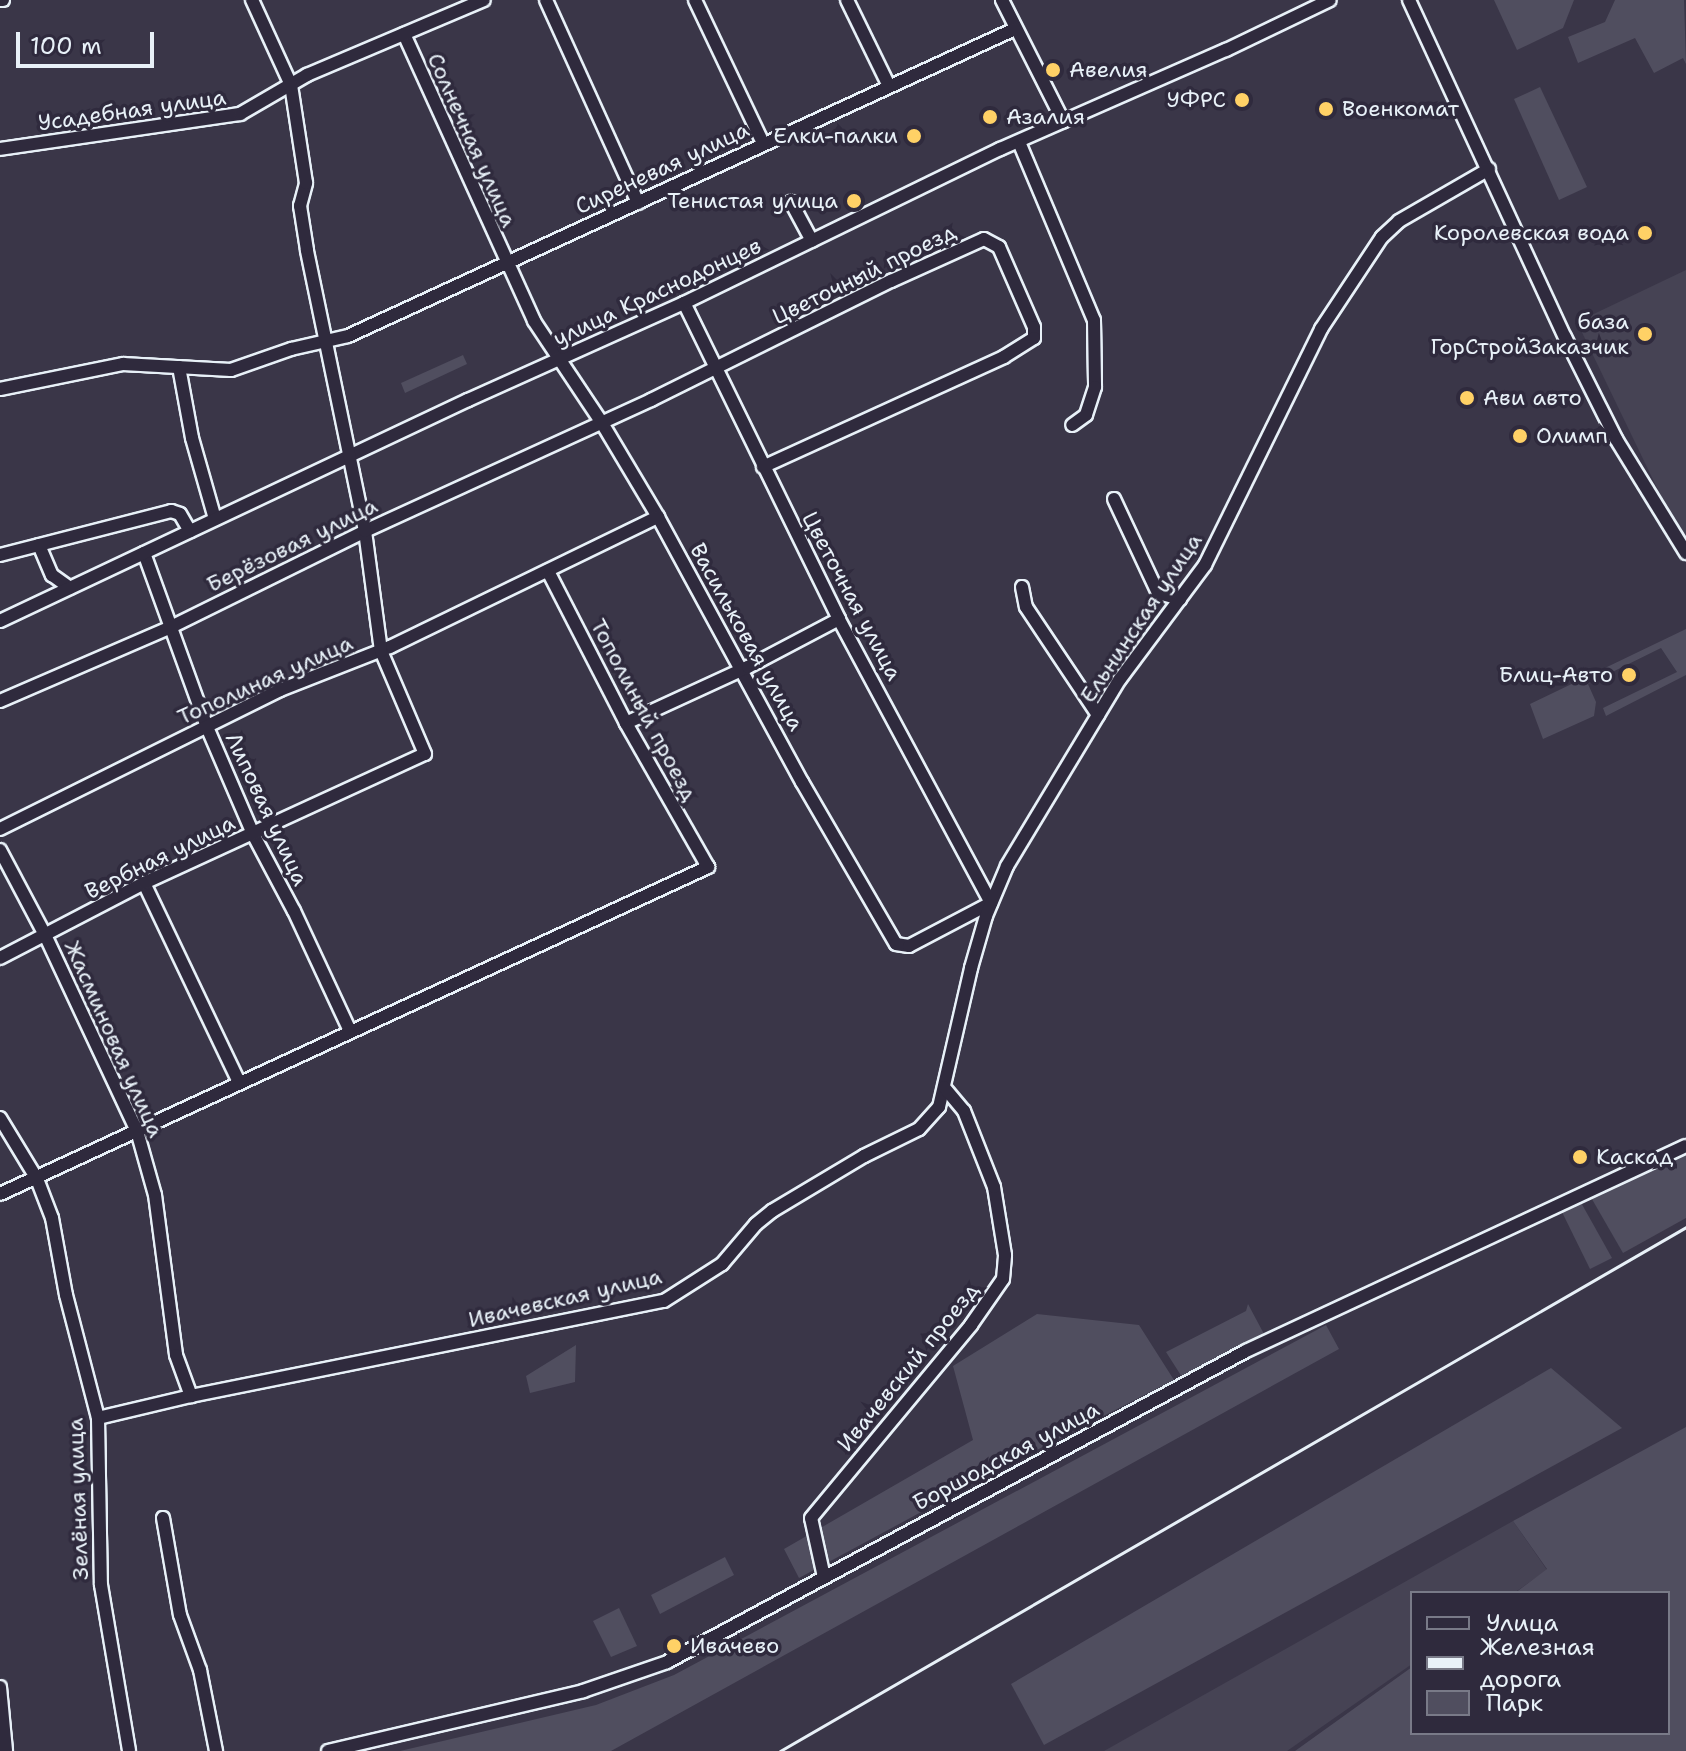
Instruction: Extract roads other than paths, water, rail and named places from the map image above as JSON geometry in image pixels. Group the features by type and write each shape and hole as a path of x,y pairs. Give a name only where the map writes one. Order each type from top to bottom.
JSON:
{"street":[{"path":"252,0 291,85 306,183 300,206 365,531 381,651"},
{"name":"Усадебная улица","path":"0,149 240,114 291,85 484,0"},
{"path":"546,0 638,203"},
{"path":"695,0 763,143"},
{"path":"847,0 889,86"},
{"path":"1002,0 1063,121"},
{"name":"улица Краснодонцев","path":"0,621 350,454 684,303 1063,121 1330,0"},
{"path":"1409,0 1565,337 1616,439 1686,553"},
{"name":"Сиреневая улица","path":"0,389 123,364 231,370 291,349 326,343 368,327 504,261 638,203 1015,29"},
{"name":"Солнечная улица","path":"404,34 504,261"},
{"path":"1019,142 1094,320 1095,387 1086,415 1072,425"},
{"name":"Ельнинская улица","path":"939,1107 971,968 991,903 1014,853 1129,666 1205,565 1321,329 1369,254 1399,221 1489,169"},
{"path":"791,202 812,241"},
{"name":"Цветочный проезд","path":"602,423 984,239 999,247 1034,327 1034,338 1004,357 763,467"},
{"name":"Васильковая улица","path":"504,261 558,360 602,423 658,517 896,944 909,946 991,903"},
{"name":"Цветочная улица","path":"684,303 839,619 991,903"},
{"path":"179,367 192,438 215,519"},
{"name":"Берёзовая улица","path":"0,701 169,628 365,531 602,423"},
{"path":"1114,499 1158,593 1180,599"},
{"path":"0,555 171,511 180,514 190,531"},
{"name":"Тополиная улица","path":"0,829 280,690 381,651 658,517"},
{"path":"39,545 52,575 70,588"},
{"name":"Липовая улица","path":"144,553 207,727 253,834 294,911 350,1031"},
{"name":"Тополиный проезд","path":"350,1031 708,867 626,723 548,571"},
{"path":"1022,587 1026,607 1098,715"},
{"path":"626,723 839,619"},
{"name":"Вербная улица","path":"0,958 46,937 144,883 425,754 381,651"},
{"name":"Жасминовая улица","path":"0,850 46,937 137,1131 155,1195 176,1355 191,1396"},
{"path":"144,883 239,1082"},
{"path":"0,1194 350,1031"},
{"name":"Ивачевский проезд","path":"824,1577 811,1518 971,1325 1003,1279 1005,1255 994,1187 964,1111 944,1087"},
{"name":"Ивачевская улица","path":"98,1418 191,1396 664,1301 722,1264 756,1224 772,1211 864,1156 919,1129 939,1107"},
{"name":"Зелёная улица","path":"0,1118 37,1179 52,1218 66,1295 98,1418 101,1585 129,1751"},
{"name":"Боршодская улица","path":"328,1751 583,1691 667,1662 1246,1351 1686,1146"},
{"path":"163,1518 180,1615 200,1670 216,1751"},
{"path":"0,1687 6,1751"}],"railway":[{"path":"780,1751 1686,1227"}],"place":[{"name":"Авелия","path":"1053,70"},
{"name":"УФРС","path":"1242,100"},
{"name":"Военкомат","path":"1326,109"},
{"name":"Азалия","path":"990,117"},
{"name":"Елки-палки","path":"914,136"},
{"name":"Тенистая улица","path":"854,201"},
{"name":"Королевская вода","path":"1645,233"},
{"name":"база ГорСтройЗаказчик","path":"1645,334"},
{"name":"Ави авто","path":"1467,398"},
{"name":"Олимп","path":"1520,436"},
{"name":"Блиц-Авто","path":"1629,675"},
{"name":"Каскад","path":"1580,1157"},
{"name":"Ивачево","path":"674,1646"}]}
